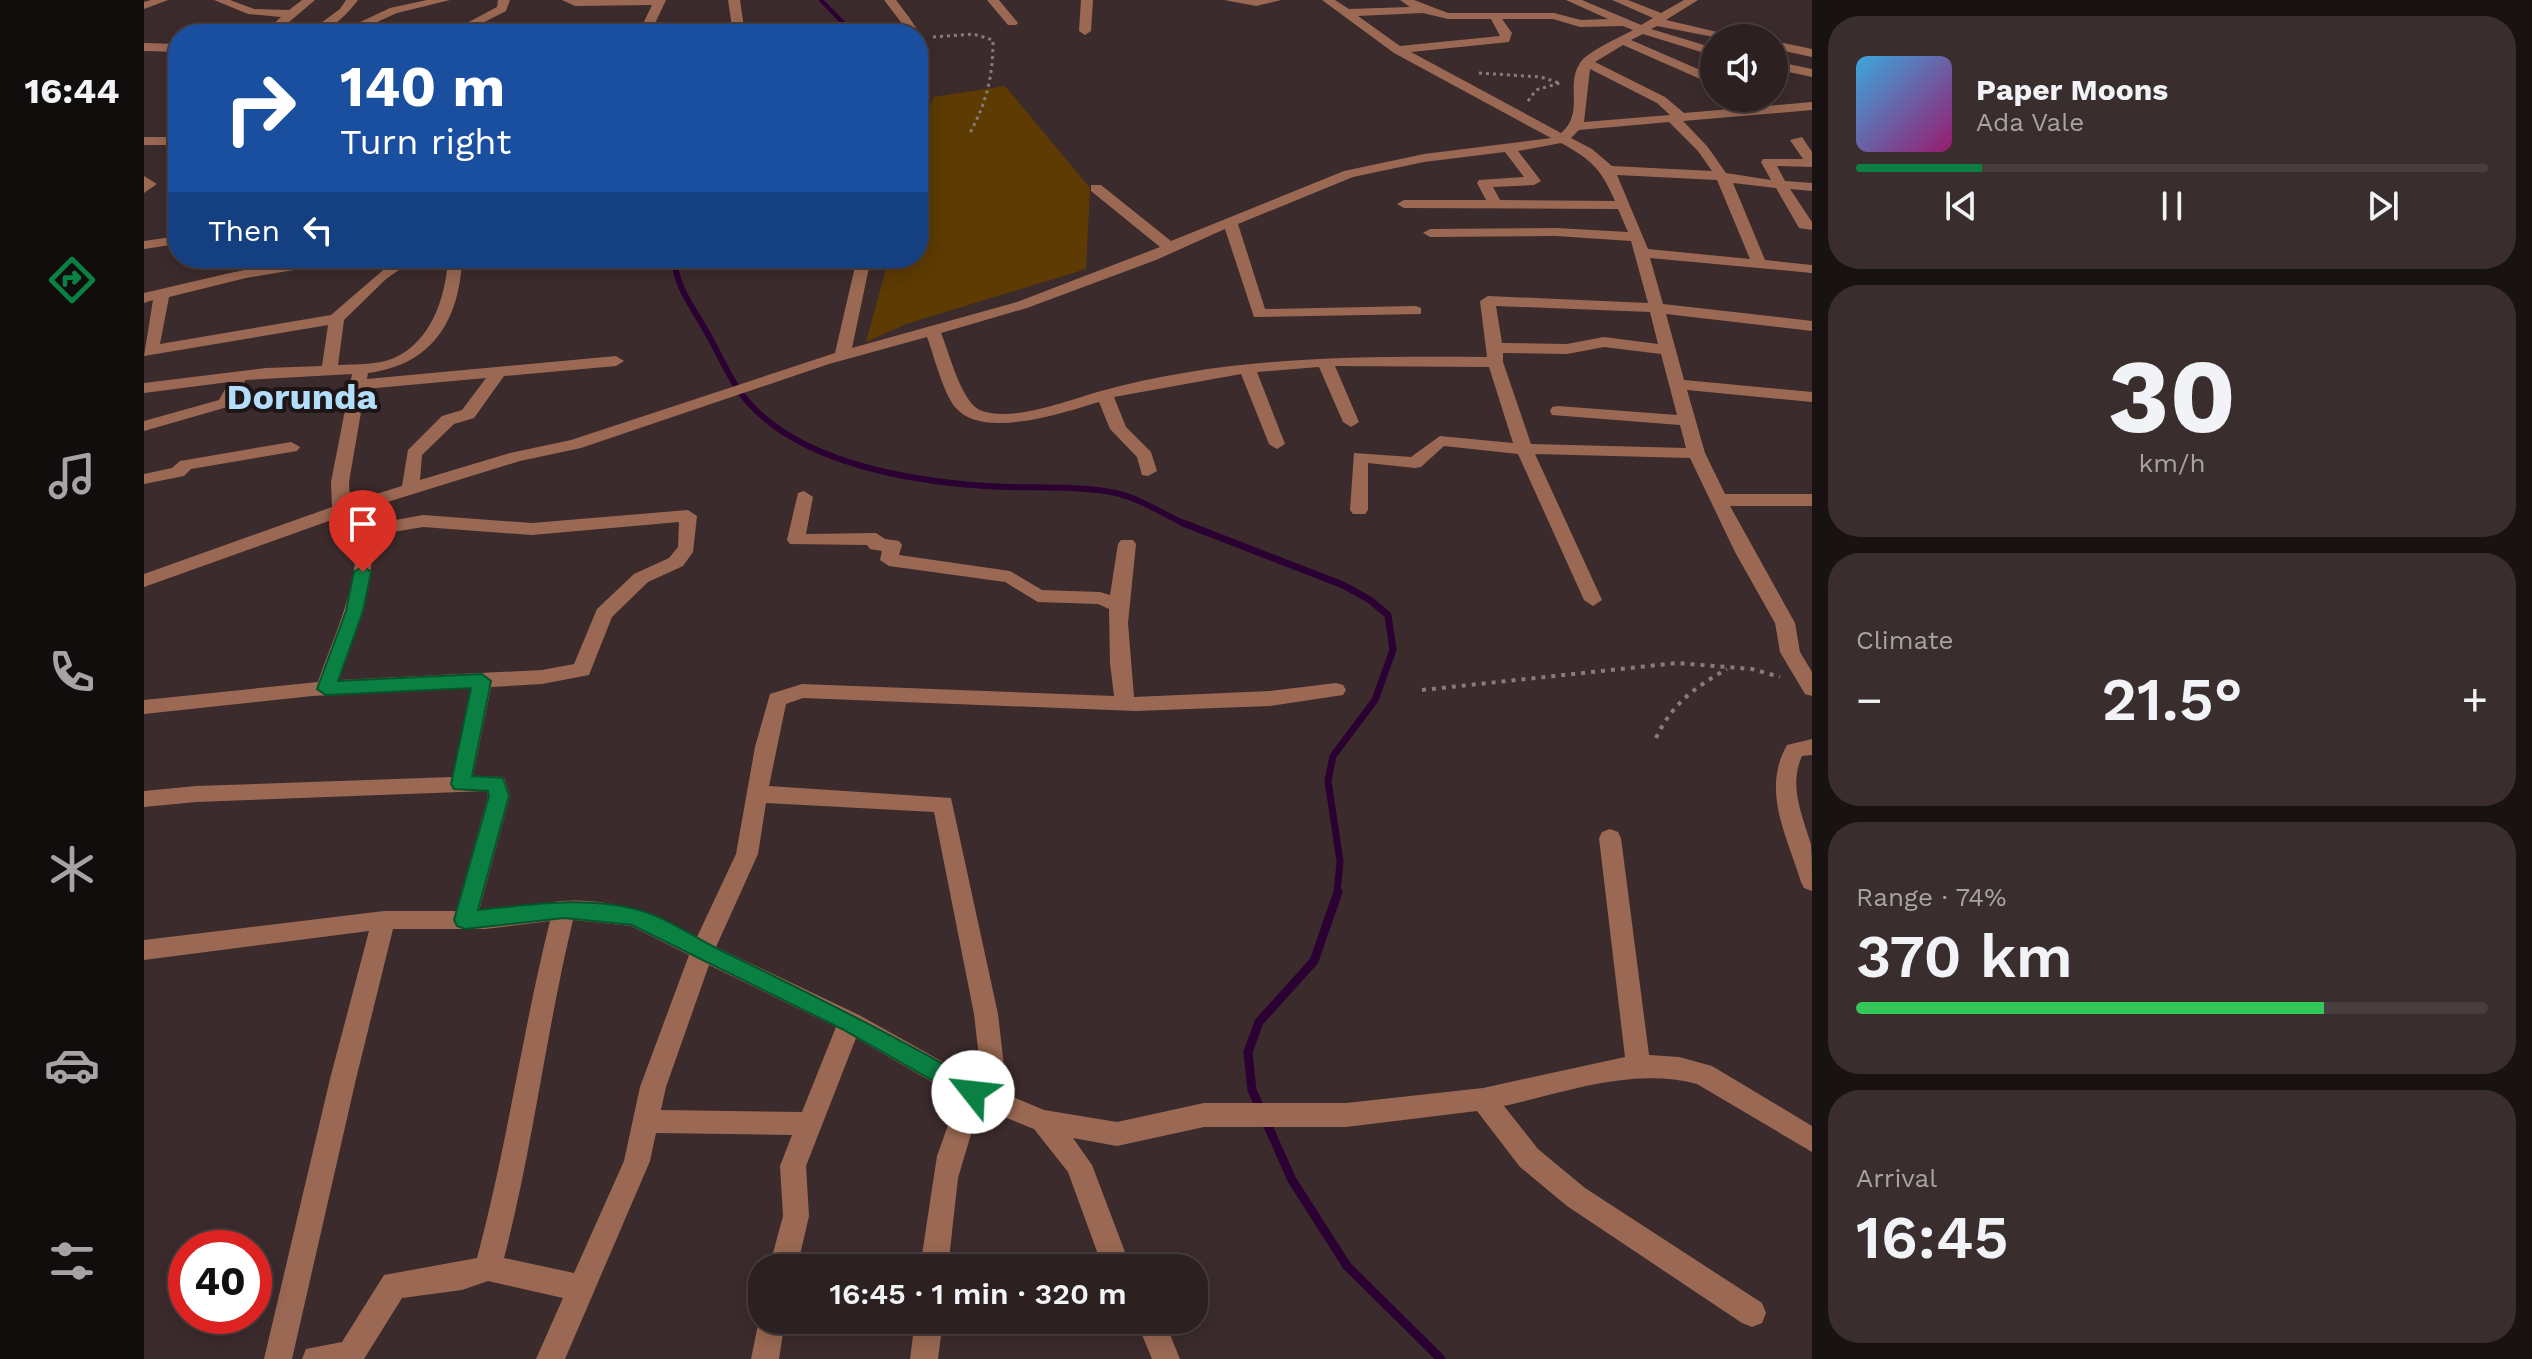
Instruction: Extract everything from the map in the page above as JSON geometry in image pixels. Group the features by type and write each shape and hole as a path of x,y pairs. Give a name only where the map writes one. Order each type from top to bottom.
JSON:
{"street":[{"path":"144,6 162,0"},
{"path":"220,0 252,12 291,14"},
{"path":"280,24 309,0"},
{"path":"324,24 352,0"},
{"path":"363,24 394,10 444,0"},
{"path":"472,24 502,9 504,0"},
{"path":"568,0 575,3 660,1 649,24"},
{"path":"734,0 738,24"},
{"path":"890,0 909,24"},
{"path":"993,0 1012,23"},
{"path":"1085,31 1087,0"},
{"path":"1230,0 1256,3 1275,0"},
{"path":"1328,0 1398,50 1441,74 1512,110 1568,133 1608,170 1639,245 1667,350 1680,384 1696,453 1744,552 1785,623 1790,652 1811,686"},
{"path":"1406,0 1423,10 1448,16 1554,16"},
{"path":"1572,0 1642,30 1700,48"},
{"path":"1618,0 1659,20 1700,29"},
{"path":"1568,133 1580,119 1582,77 1586,62 1659,20 1682,2"},
{"path":"1531,4 1554,16 1580,24 1625,22"},
{"path":"1345,13 1448,8"},
{"path":"1398,50 1505,39 1506,33 1495,17"},
{"path":"1623,41 1700,75"},
{"path":"144,47 168,48"},
{"path":"1788,48 1812,53"},
{"path":"144,64 168,50"},
{"path":"1586,62 1661,100 1677,118 1722,176 1759,263"},
{"path":"1788,68 1812,73"},
{"path":"1788,108 1812,106"},
{"path":"144,581 349,507 516,457 575,444 709,397 1022,305 1372,167 1454,154 1541,146 1568,133 1740,112"},
{"path":"144,142 168,140"},
{"path":"1797,140 1812,163"},
{"path":"1496,205 1484,183 1534,181 1510,150"},
{"path":"1812,163 1768,162 1804,225 1812,226"},
{"path":"1608,170 1722,176 1812,187"},
{"path":"1096,188 1170,248"},
{"path":"1404,204 1625,205"},
{"path":"1231,224 1259,314 1416,311"},
{"path":"1430,233 1556,232 1812,269"},
{"path":"144,245 168,241"},
{"path":"144,298 258,268"},
{"path":"162,295 148,351 336,319 393,268"},
{"path":"359,376 398,362 428,337 451,298 454,268"},
{"path":"842,357 862,268"},
{"path":"1593,600 1524,449 1495,357 1488,301 1655,308 1812,326"},
{"path":"330,369 336,319"},
{"path":"932,330 961,404 966,412 978,417 1009,418 1105,395 1248,370 1325,362 1495,357"},
{"path":"1495,357 1500,348 1567,349 1604,342 1667,350"},
{"path":"144,388 330,369 359,376 499,372 616,361"},
{"path":"1325,362 1351,422"},
{"path":"1248,370 1277,444"},
{"path":"411,488 414,454 448,420 468,414 499,372"},
{"path":"144,426 225,403 236,388 238,376"},
{"path":"326,689 354,611 367,549 366,531 349,507 340,482 359,376"},
{"path":"1680,384 1812,397"},
{"path":"1105,395 1118,429 1145,456 1148,471"},
{"path":"1558,411 1688,421"},
{"path":"1359,510 1360,457 1415,463 1440,441 1524,449 1696,453"},
{"path":"144,479 178,472 186,465 291,447"},
{"path":"804,497 796,540 876,539 876,545 893,545 889,560 1010,577 1038,596 1100,598 1118,605"},
{"path":"1721,500 1812,500"},
{"path":"144,707 326,689 542,677 582,670 604,614 641,578 676,562 687,548 688,516 532,529 423,521 366,531"},
{"path":"1125,702 1120,668 1118,605 1127,544"},
{"path":"461,784 482,681"},
{"path":"550,1359 637,1161 653,1087 702,951 747,854 777,699 802,691 1172,703 1288,698 1336,690"},
{"path":"1811,872 1785,794 1787,760 1794,750 1812,747"},
{"path":"144,799 196,794 496,783 499,796 465,920"},
{"path":"757,794 943,804 986,1014 992,1066 980,1095 958,1121 942,1196 936,1254"},
{"path":"1610,838 1638,1065"},
{"path":"488,1268 507,1196 539,1012 564,910"},
{"path":"144,950 384,920 465,920 564,910 633,917 850,1022 980,1095 1043,1121 1117,1134 1204,1115 1346,1115 1483,1099 1638,1065 1679,1068 1703,1074 1812,1140"},
{"path":"278,1359 311,1228 343,1079 384,920"},
{"path":"786,1254 796,1216 793,1166 850,1022"},
{"path":"1483,1099 1529,1158 1576,1197 1752,1313"},
{"path":"646,1121 809,1124"},
{"path":"1043,1121 1079,1165 1112,1254"},
{"path":"316,1359 350,1356 394,1285 462,1276 488,1268 580,1288"},
{"path":"765,1359 769,1334"},
{"path":"924,1359 927,1334"},
{"path":"1156,1334 1166,1359"}],"path":[{"path":"928,36 973,34 993,40 993,76 986,103 970,133"},
{"path":"1441,74 1520,75 1559,83"},
{"path":"1512,110 1531,99 1536,90 1582,77"},
{"path":"1422,690 1677,663 1752,669 1811,686"},
{"path":"1656,738 1668,711 1698,686 1729,667"}],"shaded area":[{"path":"1005,86 1090,188 1086,269 906,324 866,342 886,268 928,268 928,115 933,97"}],"waterway":[{"path":"821,0 844,24"},
{"path":"676,268 683,291 737,388 772,424 801,442 833,457 868,468 940,482 1075,488 1116,493 1187,525"},
{"path":"1183,523 1187,525"},
{"path":"1187,525 1343,585 1370,600 1388,615 1393,650 1375,700 1333,756 1328,781 1340,861 1337,894"},
{"path":"1338,892 1314,961 1259,1022 1248,1052 1252,1090 1292,1180 1347,1266 1441,1359"}],"district":[{"name":"Dorunda","path":"302,396"}],"route":[{"path":"363,572 354,611 326,689 482,681 461,784 496,783 499,796 465,920 564,910 633,917 850,1022 973,1092"}]}
